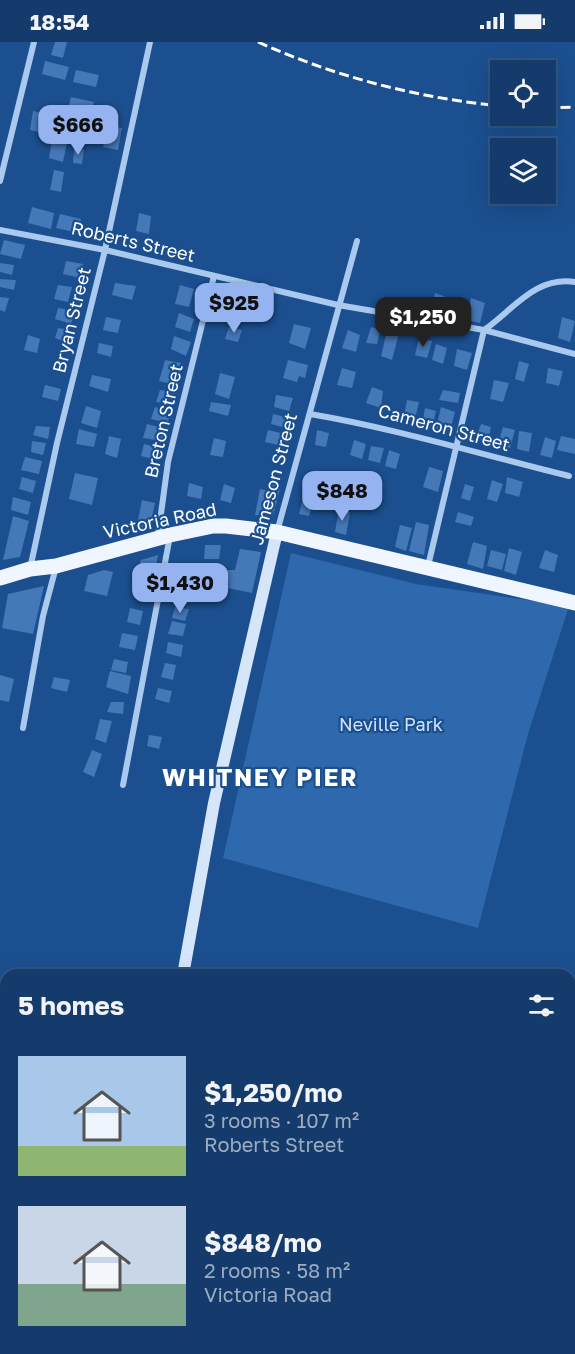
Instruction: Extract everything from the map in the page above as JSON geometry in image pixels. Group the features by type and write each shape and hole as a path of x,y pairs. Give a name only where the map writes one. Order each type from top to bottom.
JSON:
{"main road":[{"name":"Victoria Road","path":"0,578 213,526 277,532 427,570 575,603"}],"street":[{"path":"0,181 34,42"},
{"name":"Bryan Street","path":"30,569 57,443 105,250 150,42"},
{"name":"Roberts Street","path":"0,230 105,250 338,305 484,330 575,354"},
{"name":"Jameson Street","path":"184,969 214,803 277,532 357,241"},
{"name":"Breton Street","path":"123,785 164,537 168,462 214,276"},
{"path":"427,570 484,330 535,288 551,282 575,282"},
{"name":"Cameron Street","path":"310,414 376,425 455,448 569,476"},
{"path":"23,728 43,616 56,566"}],"green space":[{"name":"Neville Park","path":"291,553 416,584 569,606 528,734 478,928 223,858"}],"building":[{"path":"55,42 67,42 63,58 51,55"},
{"path":"45,61 69,67 65,80 42,74"},
{"path":"76,70 99,75 96,87 73,82"},
{"path":"71,97 94,102 90,115 68,109"},
{"path":"33,111 48,114 43,133 30,130"},
{"path":"109,126 122,128 118,150 103,147"},
{"path":"52,140 67,142 63,162 49,158"},
{"path":"74,148 84,150 82,164 73,163"},
{"path":"54,170 64,172 61,192 50,190"},
{"path":"32,207 54,213 51,229 28,223"},
{"path":"139,213 151,216 149,234 136,231"},
{"path":"60,214 81,219 78,233 56,228"},
{"path":"4,240 25,245 21,259 0,254"},
{"path":"66,261 83,264 80,278 63,274"},
{"path":"0,263 14,265 12,275 0,272"},
{"path":"0,279 16,280 14,290 0,287"},
{"path":"115,283 136,286 132,300 112,295"},
{"path":"58,285 72,287 68,302 54,299"},
{"path":"180,285 194,289 189,307 175,304"},
{"path":"435,293 446,297 442,313 430,311"},
{"path":"0,297 9,298 5,312 0,310"},
{"path":"471,298 485,303 480,323 466,320"},
{"path":"58,308 75,311 71,324 55,319"},
{"path":"179,313 194,319 190,332 175,327"},
{"path":"106,317 121,320 118,333 103,330"},
{"path":"562,317 575,321 570,342 558,338"},
{"path":"294,324 311,328 305,349 289,343"},
{"path":"229,327 242,330 238,342 225,339"},
{"path":"371,327 380,330 377,344 366,343"},
{"path":"58,328 71,330 68,343 55,338"},
{"path":"348,330 360,335 356,352 342,348"},
{"path":"387,331 399,333 392,360 381,356"},
{"path":"28,335 40,339 37,353 24,350"},
{"path":"174,336 191,342 186,356 171,349"},
{"path":"419,338 432,341 427,358 415,355"},
{"path":"99,343 113,346 111,357 97,353"},
{"path":"436,344 447,348 443,364 432,360"},
{"path":"457,349 472,353 467,370 454,366"},
{"path":"165,360 181,363 175,385 159,381"},
{"path":"288,360 308,365 305,378 299,376 297,382 283,378"},
{"path":"519,361 529,364 524,382 515,379"},
{"path":"342,368 356,372 352,388 337,385"},
{"path":"548,368 563,371 559,386 546,383"},
{"path":"220,373 235,377 229,399 215,394"},
{"path":"92,375 111,379 108,392 89,386"},
{"path":"494,380 509,383 503,402 490,399"},
{"path":"45,385 61,389 58,401 42,397"},
{"path":"372,387 383,391 381,408 366,403"},
{"path":"160,390 175,392 172,404 156,402"},
{"path":"443,390 460,393 458,403 439,400"},
{"path":"276,395 293,398 289,411 274,407"},
{"path":"407,400 419,402 414,423 403,420"},
{"path":"211,402 231,405 228,416 209,411"},
{"path":"86,406 101,411 97,428 81,423"},
{"path":"155,407 170,411 168,423 151,419"},
{"path":"441,407 455,412 450,431 436,429"},
{"path":"425,408 436,411 432,428 422,425"},
{"path":"273,414 289,418 286,428 271,424"},
{"path":"147,424 166,429 162,441 143,438"},
{"path":"481,424 491,427 488,442 475,440"},
{"path":"36,426 50,427 48,439 33,435"},
{"path":"503,427 515,430 510,448 498,444"},
{"path":"79,429 97,434 94,447 76,444"},
{"path":"268,430 285,434 283,446 265,442"},
{"path":"317,430 329,433 326,447 315,445"},
{"path":"519,431 532,433 529,452 517,449"},
{"path":"109,436 121,439 117,458 105,454"},
{"path":"561,436 575,439 575,454 557,450"},
{"path":"545,437 556,441 552,458 540,455"},
{"path":"214,438 226,441 223,457 210,455"},
{"path":"354,440 366,444 362,459 350,455"},
{"path":"32,441 46,443 43,455 31,452"},
{"path":"144,444 160,448 158,460 141,456"},
{"path":"371,446 384,448 380,463 368,460"},
{"path":"389,450 400,454 396,469 385,466"},
{"path":"25,457 42,461 39,474 21,470"},
{"path":"429,467 443,471 438,492 423,487"},
{"path":"75,473 98,478 92,505 69,499"},
{"path":"22,477 36,481 33,493 19,489"},
{"path":"507,477 523,482 519,497 505,493"},
{"path":"492,480 503,484 497,502 487,499"},
{"path":"189,483 203,487 201,499 187,496"},
{"path":"271,483 281,485 273,516 255,515 260,489 269,491"},
{"path":"224,484 235,488 231,503 220,500"},
{"path":"465,484 474,487 470,501 461,498"},
{"path":"13,497 31,502 28,515 11,510"},
{"path":"303,499 313,501 309,516 299,514"},
{"path":"142,500 155,503 150,527 136,530"},
{"path":"339,509 350,512 346,535 335,532"},
{"path":"458,512 474,517 471,526 455,522"},
{"path":"13,516 29,521 20,557 3,560"},
{"path":"416,522 429,525 424,555 409,551"},
{"path":"400,525 412,528 406,551 395,547"},
{"path":"473,542 487,546 483,569 467,564"},
{"path":"205,545 221,545 219,559 204,559"},
{"path":"509,548 522,552 516,575 504,571"},
{"path":"240,549 261,552 252,593 228,588 229,583 223,582 226,570 235,570"},
{"path":"491,550 506,554 502,570 487,566"},
{"path":"545,550 558,555 554,572 539,568"},
{"path":"158,555 153,586 145,584 147,572 137,571 141,560"},
{"path":"104,570 113,572 107,596 84,591 88,575"},
{"path":"44,586 33,634 2,628 8,594"},
{"path":"179,586 201,588 199,601 177,597"},
{"path":"175,607 189,609 185,621 172,618"},
{"path":"130,608 143,611 140,625 127,622"},
{"path":"172,621 186,624 183,636 168,634"},
{"path":"122,633 138,636 135,650 119,647"},
{"path":"168,642 183,645 181,657 166,653"},
{"path":"114,659 128,662 126,673 111,670"},
{"path":"165,663 176,665 173,680 161,677"},
{"path":"110,671 131,676 128,694 106,687"},
{"path":"0,675 14,679 9,702 0,700"},
{"path":"54,677 70,680 67,692 51,688"},
{"path":"158,688 172,691 169,703 155,699"},
{"path":"111,702 124,702 123,714 107,712"},
{"path":"100,719 112,721 106,743 95,739"},
{"path":"149,735 162,737 159,749 147,746"},
{"path":"92,750 102,754 94,777 83,772"}],"railway":[{"path":"258,42 347,76 439,98 490,105"},
{"path":"556,108 575,107"}],"district":[{"name":"WHITNEY PIER","path":"260,778"}]}
